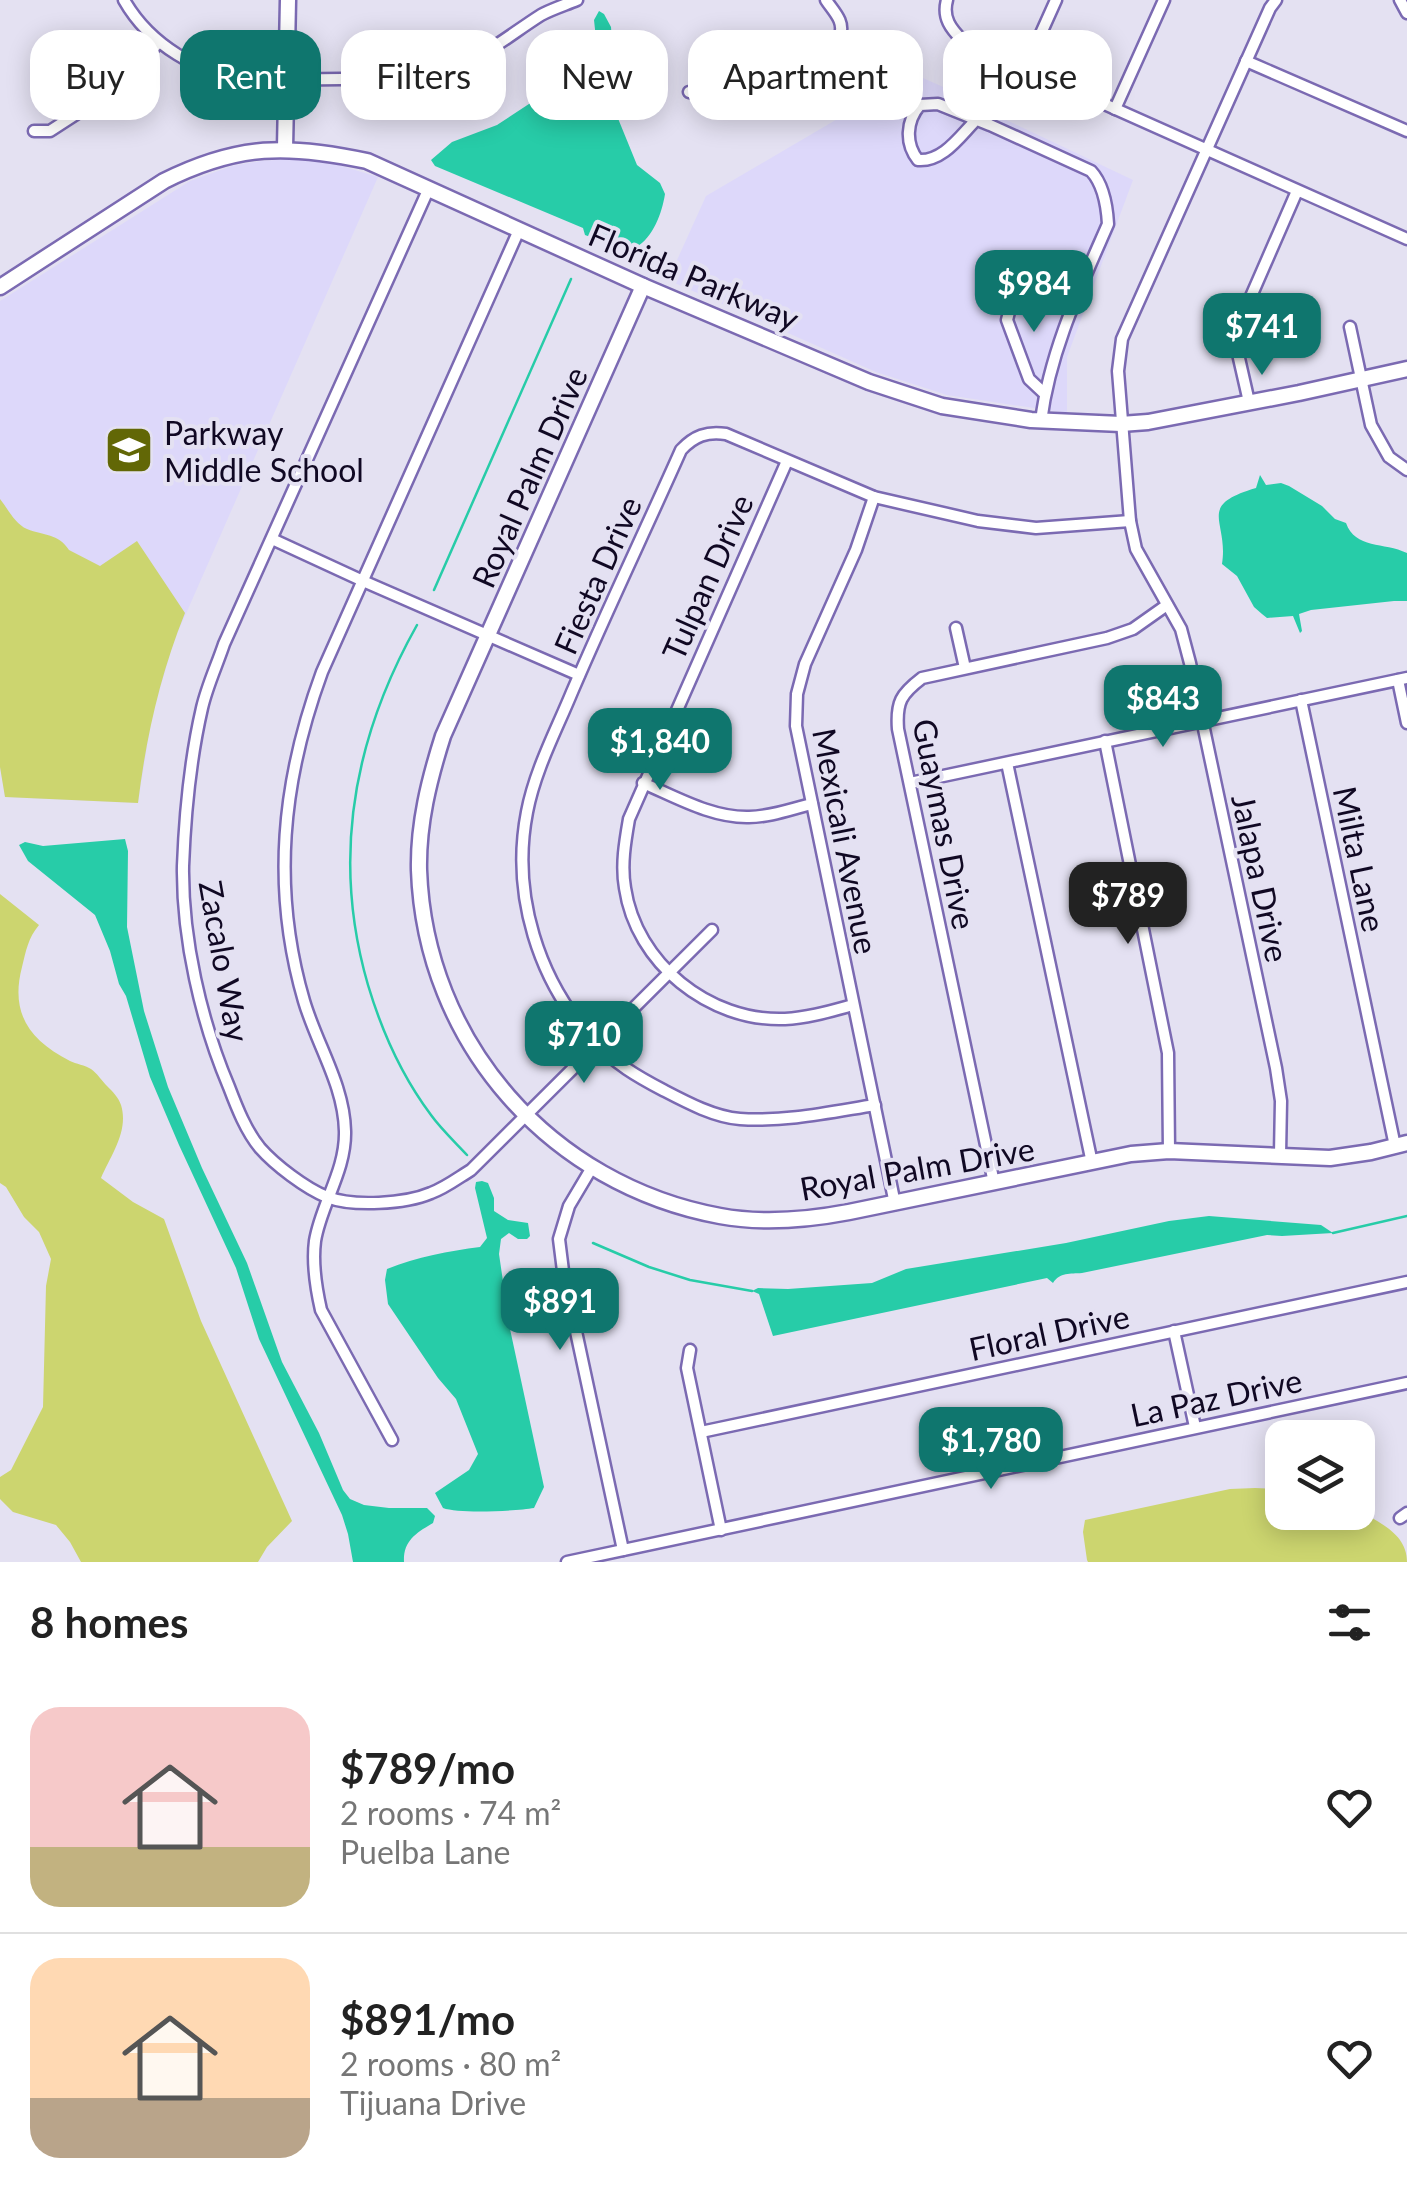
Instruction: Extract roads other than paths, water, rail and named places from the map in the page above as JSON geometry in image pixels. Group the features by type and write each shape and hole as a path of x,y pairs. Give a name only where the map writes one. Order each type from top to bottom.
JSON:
{"street":[{"path":"124,0 146,30"},
{"path":"288,0 288,30"},
{"path":"321,79 397,79 446,71 487,52 545,12 577,0"},
{"path":"826,0 840,21 841,30"},
{"path":"947,0 944,10 952,30"},
{"path":"1043,30 1056,0"},
{"path":"1115,109 1164,0"},
{"name":"Jalapa Drive","path":"1276,0 1122,339 1118,371 1130,521 1136,549 1181,630 1276,1068 1281,1101 1280,1154"},
{"path":"1400,0 1407,13"},
{"path":"1246,60 1407,130"},
{"path":"976,120 930,161 918,160 910,149 913,113 920,105 938,104 976,120 1091,171 1098,178 1108,208 1108,224 1072,307 1044,394 1042,421"},
{"path":"1112,108 1407,240"},
{"path":"34,131 50,131 67,120"},
{"path":"285,148 286,120"},
{"name":"Florida Parkway","path":"0,287 188,169 242,153 285,148 367,160 644,286 869,382 942,406 1042,421 1148,422 1407,369"},
{"name":"Zacalo Way","path":"429,188 224,644 203,705 188,784 183,870 189,941 214,1052 240,1115 260,1148 298,1181 330,1198 381,1203 430,1194 470,1170 712,930"},
{"path":"1249,402 1236,345 1238,324 1297,191"},
{"path":"392,1440 321,1310 316,1286 315,1242 342,1160 344,1111 306,1005 289,934 285,894 286,812 309,706 322,672 519,230"},
{"name":"Royal Palm Drive","path":"644,286 443,736 420,834 419,870 426,932 448,1003 482,1063 524,1115 558,1146 592,1169 639,1192 721,1216 764,1220 817,1218 896,1204 1130,1154 1168,1151 1330,1158 1401,1145"},
{"path":"1044,394 1029,380 1007,320 1010,308 1024,298 1046,294 1072,307"},
{"path":"1350,327 1371,425 1389,457 1407,470"},
{"name":"Fiesta Drive","path":"875,1105 793,1118 736,1119 688,1104 638,1077 597,1044 553,986 528,918 523,840 531,795 580,675 681,450 694,438 710,433 726,434 874,497 978,520 1036,528 1130,521"},
{"name":"Tulpan Drive","path":"786,460 628,819 623,852 625,890 647,946 670,974 714,1005 758,1017 784,1019 853,1005"},
{"name":"Mexicali Avenue","path":"874,497 856,550 804,664 797,694 796,726 896,1204"},
{"path":"272,539 580,675"},
{"name":"Guaymas Drive","path":"994,1183 896,710 905,690 922,678 1108,638 1133,629 1167,605"},
{"path":"956,628 965,668"},
{"path":"910,784 1402,679 1407,722"},
{"name":"Milta Lane","path":"1301,700 1401,1145"},
{"path":"1105,742 1168,1052 1168,1151"},
{"path":"1007,762 1092,1163"},
{"path":"642,783 732,817 758,817 812,804"},
{"path":"592,1169 569,1206 559,1239 623,1550"},
{"name":"Floral Drive","path":"701,1432 1407,1282"},
{"path":"1174,1331 1195,1427"},
{"path":"690,1350 688,1368 721,1530"},
{"name":"La Paz Drive","path":"567,1562 1407,1383"}],"waterway":[{"path":"434,590 571,279"},
{"path":"417,625 377,711 364,756 350,845 351,891 368,985 386,1036 420,1100 467,1155"},
{"path":"1333,1233 1407,1216"},
{"path":"593,1243 690,1280 752,1291"}],"place":[{"name":"Parkway Middle School","path":"129,450"}]}
